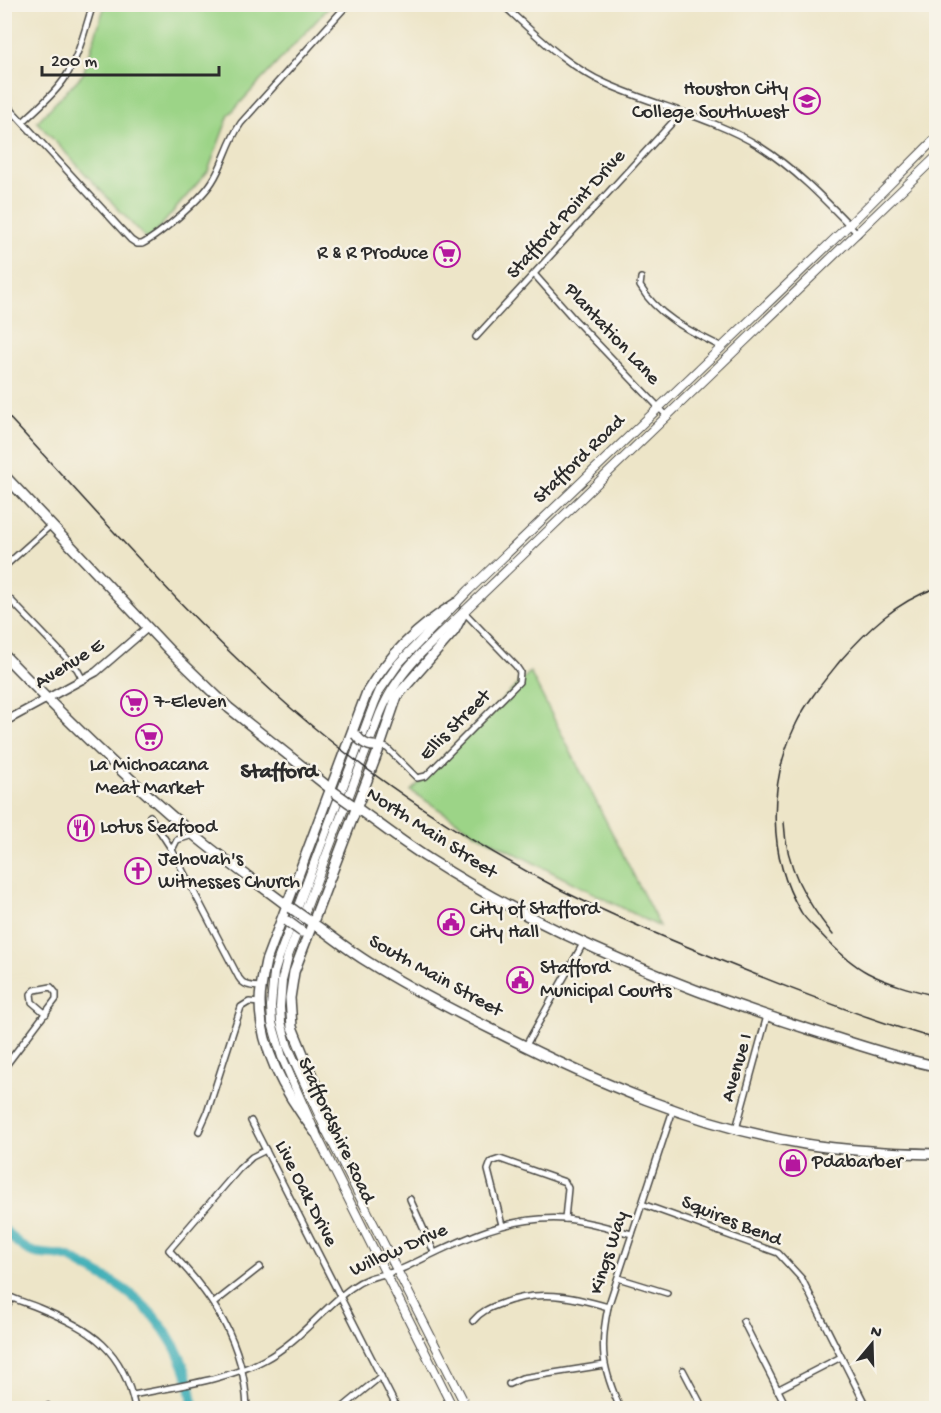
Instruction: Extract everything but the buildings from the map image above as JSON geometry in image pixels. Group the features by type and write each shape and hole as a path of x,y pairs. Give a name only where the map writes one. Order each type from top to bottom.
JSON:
{"highway":[{"name":"North Main Street","path":"4,475 147,628 229,708 332,790 450,872 530,916 676,982 767,1016 936,1066"},
{"path":"315,1132 300,1113 271,1056 261,1018 260,1003 260,987 266,961 355,732 367,692 390,660 417,631 456,603"},
{"path":"326,1130 317,1088 297,1042 290,1013 291,988 303,937 311,922 397,696 454,631 464,612"},
{"name":"South Main Street","path":"4,655 106,758 194,835 288,906 367,961 420,992 525,1047 606,1084 673,1110 736,1129 804,1144 846,1149 936,1154"},
{"path":"355,732 358,739 369,746 377,746"},
{"path":"283,922 303,937"}],"main road":[{"name":"Stafford Road","path":"321,857 380,690 399,663 494,564 849,225 936,138"},
{"name":"Stafford Road","path":"321,857 391,689 411,664 936,157"},
{"name":"Staffordshire Road","path":"321,857 285,968 280,1008 281,1022 288,1047 326,1130 467,1408"},
{"name":"Staffordshire Road","path":"321,857 274,973 271,1006 276,1041 315,1132 453,1408"}],"street":[{"path":"23,122 65,78 78,52 93,4"},
{"path":"4,102 131,240 137,244 148,241 204,192 212,182 227,145 241,123 348,4"},
{"path":"502,4 556,53 575,66 613,87 729,131 757,145 783,162 807,182 858,234"},
{"name":"Stafford Point Drive","path":"476,337 681,113"},
{"name":"Plantation Lane","path":"534,274 667,416"},
{"path":"641,278 640,286 657,308 678,324 722,347"},
{"path":"4,567 51,525"},
{"path":"4,592 77,669 83,680"},
{"name":"Ellis Street","path":"377,746 387,748 417,778 426,776 517,686 521,678 516,666 464,612"},
{"name":"Avenue E","path":"4,722 105,666 147,628"},
{"path":"150,816 172,850 239,978 248,986 260,987"},
{"path":"172,850 177,840 194,835"},
{"path":"525,1047 584,942"},
{"path":"6,1064 46,1014 56,999 56,993 51,987 35,990 31,994 32,1002 46,1014"},
{"path":"199,1131 207,1113 241,1007 249,1002 260,1003"},
{"name":"Avenue I","path":"736,1129 767,1016"},
{"name":"Kings Way","path":"620,1408 604,1365 604,1325 673,1110"},
{"name":"Live Oak Drive","path":"251,1121 398,1408"},
{"path":"247,1408 242,1370 232,1339 214,1303 200,1283 170,1250 238,1169 252,1157 266,1150"},
{"path":"502,1225 488,1170 491,1162 500,1159 565,1182 568,1188 565,1219"},
{"path":"410,1199 435,1252"},
{"name":"Squires Bend","path":"642,1204 778,1253 802,1279 867,1408"},
{"name":"Willow Drive","path":"133,1395 200,1381 262,1362 289,1345 353,1286 374,1275 396,1270 473,1235 502,1225 565,1219 632,1234"},
{"path":"214,1303 261,1267"},
{"path":"618,1278 667,1293"},
{"path":"4,1294 39,1308 97,1339 113,1353 119,1362 133,1395 135,1408"},
{"path":"472,1321 488,1308 514,1298 532,1295 569,1296 608,1307"},
{"path":"4,1312 12,1298"},
{"path":"743,1321 787,1408"},
{"path":"777,1390 841,1357"},
{"path":"509,1384 522,1378 604,1365"},
{"path":"683,1370 703,1408"},
{"path":"342,1408 381,1376"}],"green space":[{"path":"105,5 331,5 229,115 208,171 148,241 37,122 83,74"},
{"path":"530,672 660,927 475,833 411,791"}],"waterway":[{"path":"4,1230 31,1252 70,1258 116,1284 142,1305 154,1317 174,1345 187,1376 193,1408"}],"railway":[{"path":"4,412 144,565 216,639 323,735 422,808 527,872 629,922 814,998 936,1039"},
{"path":"936,588 895,609 872,628 840,661 811,699 796,724 780,770 775,819 782,867 790,890 807,920 861,969 893,984 936,996"},
{"path":"784,822 789,854 799,882 814,909 833,935"}],"place":[{"name":"Houston City College Southwest","path":"807,101"},
{"name":"R & R Produce","path":"447,254"},
{"name":"7-Eleven","path":"134,703"},
{"name":"La Michoacana Meat Market","path":"149,737"},
{"name":"Lotus Seafood","path":"81,828"},
{"name":"Jehovah's Witnesses Church","path":"138,871"},
{"name":"City of Stafford City Hall","path":"451,922"},
{"name":"Stafford Municipal Courts","path":"520,980"},
{"name":"Pdabarber","path":"793,1163"}],"district":[{"name":"Stafford","path":"279,773"}]}
